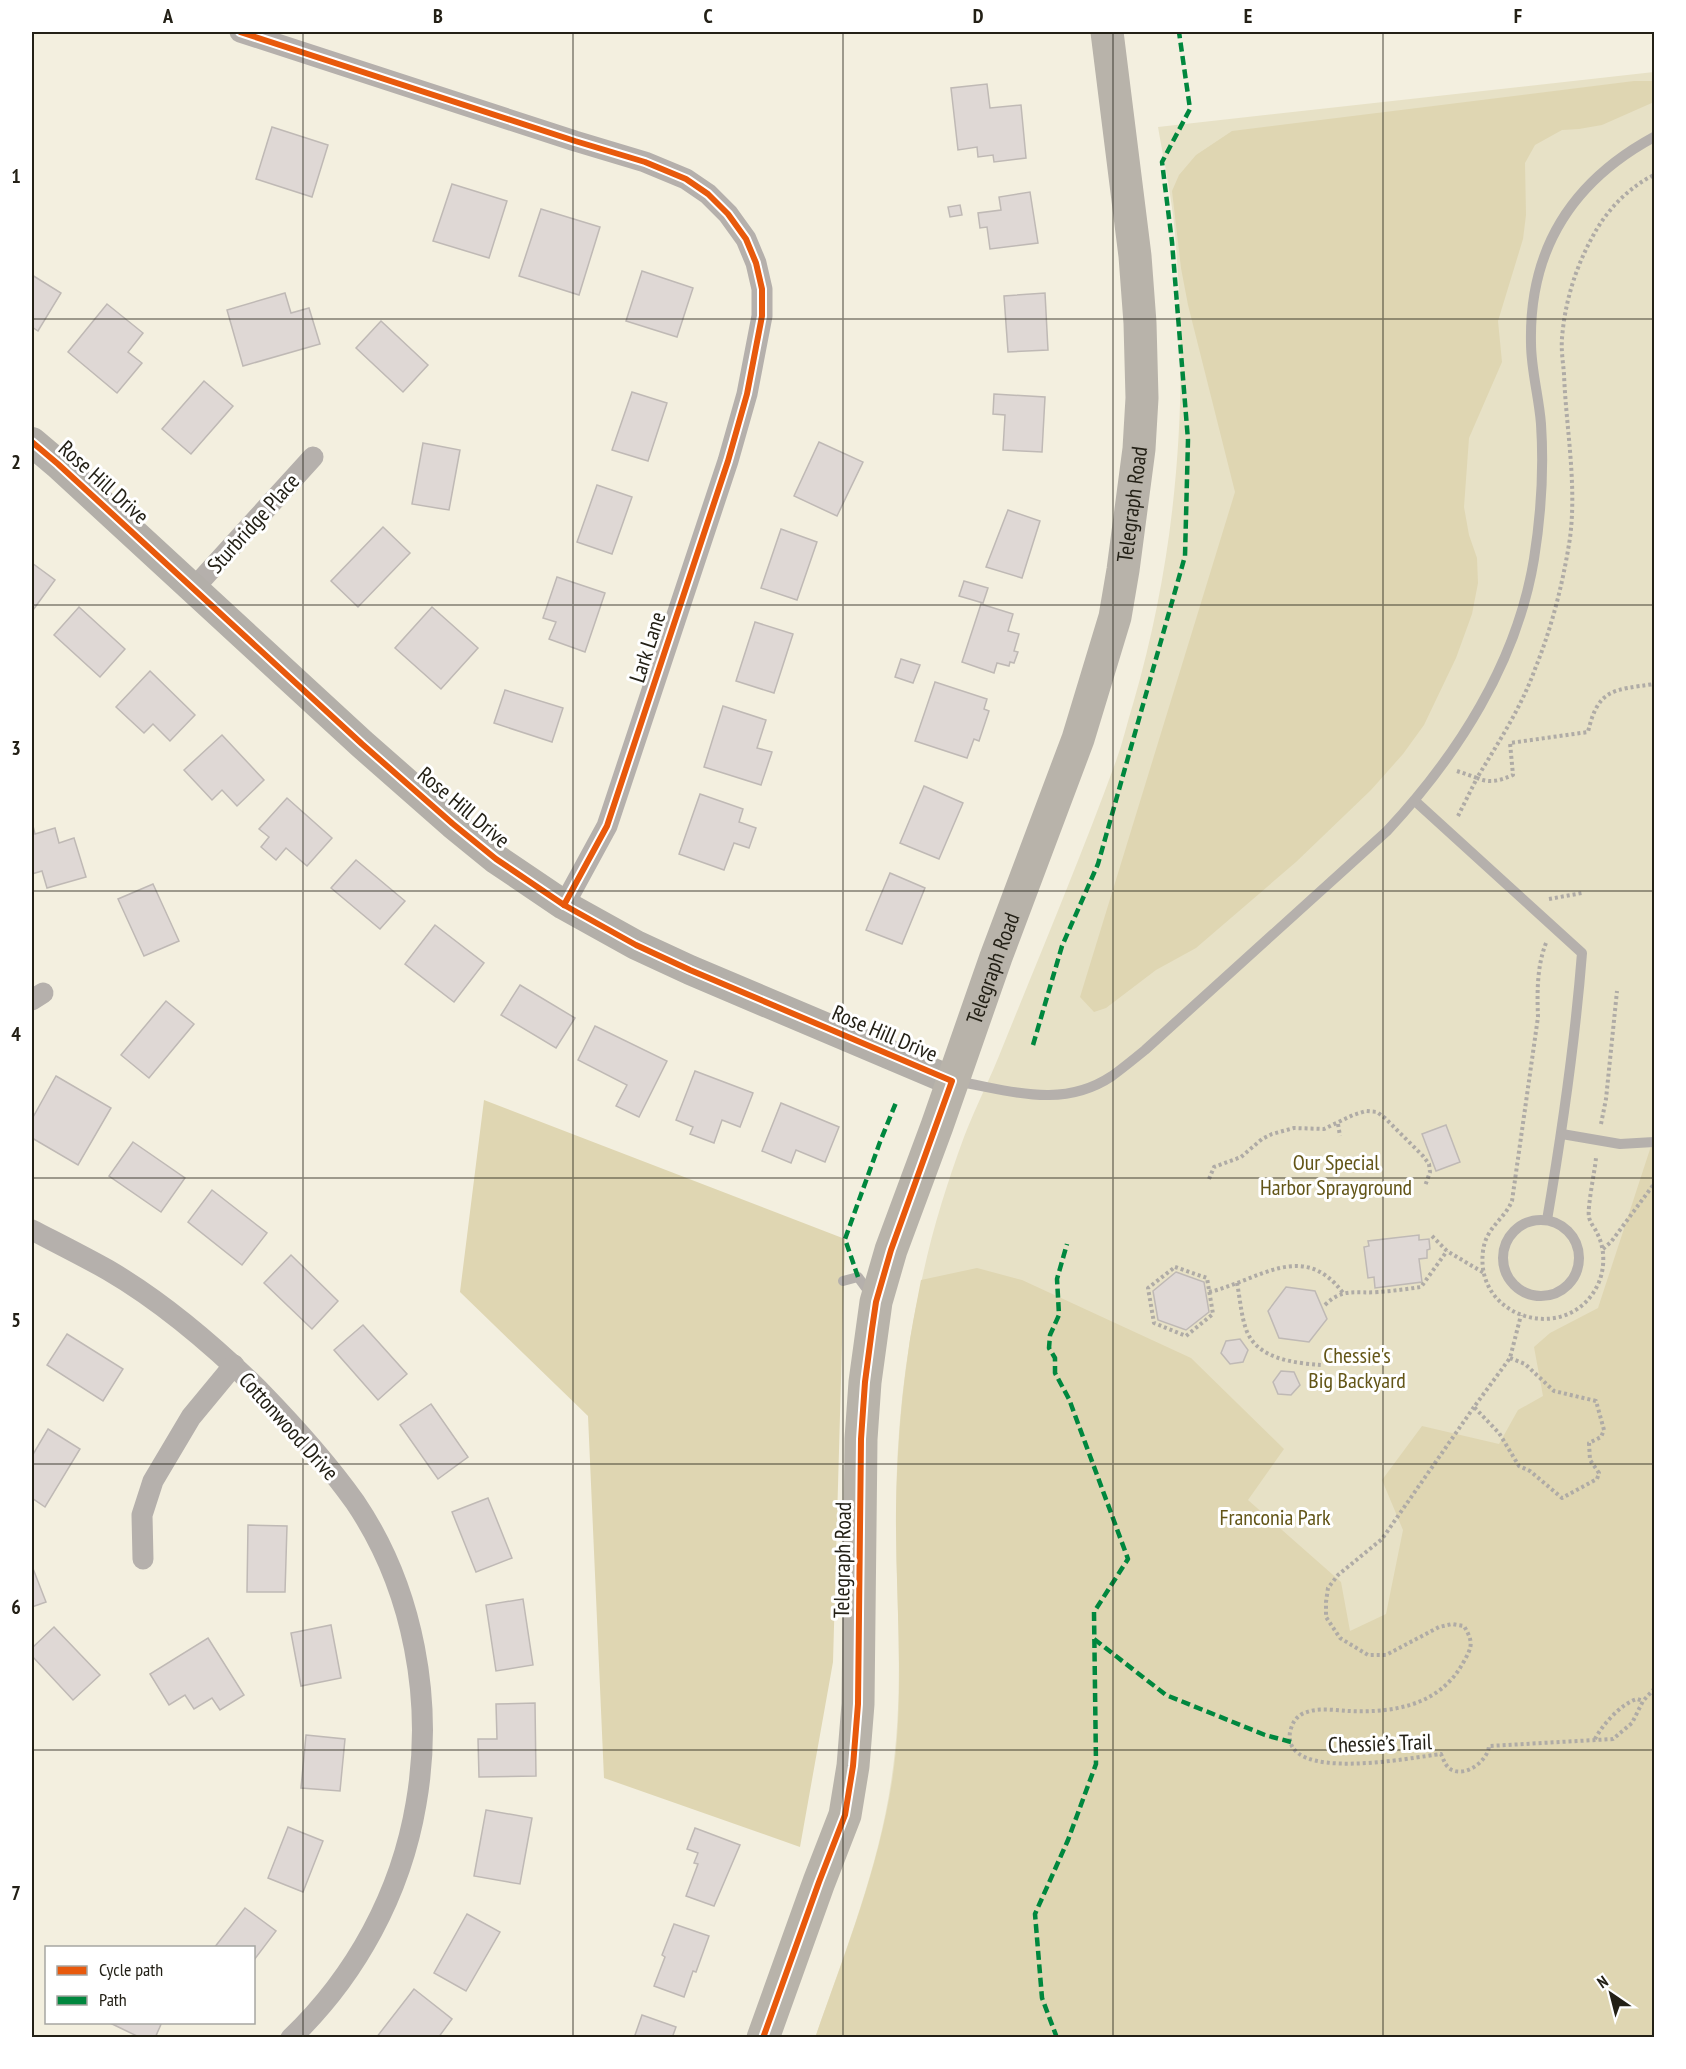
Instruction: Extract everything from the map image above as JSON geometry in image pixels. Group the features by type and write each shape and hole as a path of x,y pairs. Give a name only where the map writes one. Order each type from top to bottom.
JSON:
{"main road":[{"name":"Telegraph Road","path":"763,2037 845,1815 853,1766 858,1704 861,1439 865,1382 876,1302 891,1250 996,957 1078,739 1115,616 1123,570 1139,449 1142,398 1140,323 1135,256 1107,32"}],"street":[{"name":"Lark Lane","path":"240,32 645,162 686,179 708,194 728,214 746,239 756,263 762,289 762,316 747,394 725,472 607,826 564,904"},
{"name":"Rose Hill Drive","path":"32,442 353,736 453,825 496,859 564,904 636,945 952,1081"},
{"name":"Sturbridge Place","path":"194,588 313,457"},
{"name":"Cottonwood Drive","path":"32,1230 109,1271 164,1308 234,1365 299,1430 356,1504 382,1552 404,1607 418,1664 423,1721 419,1785 412,1830 398,1877 376,1925 329,1997 291,2037"},
{"path":"143,1559 142,1515 153,1481 191,1417 234,1365"}],"lane":[{"path":"952,1081 1040,1096 1055,1096 1088,1088 1111,1077 1145,1050 1387,831 1415,801 1478,713 1501,667 1518,620 1533,562 1540,517 1543,472 1541,423 1531,344 1532,308 1538,276 1548,246 1566,213 1599,174 1628,152 1654,137"},
{"path":"1415,801 1582,953 1562,1134 1547,1220"},
{"path":"1562,1134 1620,1144 1654,1142"},
{"path":"1547,1220 1560,1225 1571,1234 1578,1246 1580,1260 1576,1274 1568,1285 1557,1293 1543,1296 1529,1294 1517,1287 1508,1277 1503,1263 1504,1250 1510,1237 1520,1227 1533,1221 1547,1220"},
{"path":"843,1281 858,1277 876,1302"}],"path":[{"path":"1466,824 1458,817 1478,778 1485,781 1498,781 1513,775 1510,743 1588,732 1593,711 1612,691 1654,684"},
{"path":"1547,900 1582,893"},
{"path":"1537,993 1541,954 1546,942"},
{"path":"1209,1179 1214,1167 1241,1156 1272,1134 1294,1128 1324,1129 1366,1111 1377,1112 1394,1126 1429,1164 1430,1172 1425,1186"},
{"path":"1338,1124 1340,1136"},
{"path":"1602,1250 1611,1242 1654,1184"},
{"path":"1432,1236 1447,1251 1484,1273"},
{"path":"1325,1305 1343,1293 1421,1287 1447,1251"},
{"path":"1209,1292 1238,1283 1270,1269 1297,1265 1317,1270 1335,1282 1343,1293"},
{"path":"1175,1267 1207,1278 1209,1292 1213,1314 1186,1336 1154,1323 1148,1288 1175,1267"},
{"path":"1238,1283 1246,1330 1253,1342 1264,1351 1289,1362 1321,1365"},
{"path":"1510,1358 1525,1364 1554,1391 1596,1401 1604,1430 1601,1437 1589,1443 1590,1460 1599,1473 1597,1479 1562,1498 1530,1471 1520,1466 1499,1433 1474,1407 1510,1358 1521,1315"}],"green space":[{"name":"Franconia Park","path":"1654,72 1654,2037 815,2038 869,1880 891,1782 899,1682 896,1515 899,1426 910,1338 926,1261 940,1207 964,1137 1061,904 1118,754 1133,704 1161,588 1176,471 1181,353 1174,221 1158,127"}],"shaded area":[{"path":"1634,81 1654,81 1654,102 1602,125 1562,130 1535,145 1525,163 1526,215 1523,239 1498,321 1502,362 1469,438 1464,507 1469,535 1477,558 1478,583 1472,614 1456,658 1424,725 1403,754 1371,790 1296,862 1196,948 1156,970 1106,1008 1094,1012 1080,997 1235,492 1188,305 1181,268 1172,191 1179,175 1196,155 1232,131"},
{"path":"484,1100 845,1239 833,1662 800,1847 604,1778 588,1416 460,1292"},
{"path":"1654,1137 1654,2037 815,2038 869,1879 892,1782 899,1680 896,1544 898,1454 908,1351 921,1280 977,1268 1022,1280 1191,1358 1284,1449 1248,1500 1341,1582 1350,1631 1386,1614 1403,1530 1382,1480 1422,1426 1499,1444 1518,1410 1543,1396 1534,1347 1550,1333 1598,1308"}],"building":[{"path":"987,84 990,108 1021,105 1026,158 994,162 993,155 978,157 977,147 958,150 951,88"},
{"path":"272,127 328,145 312,197 256,179"},
{"path":"452,184 507,201 489,258 433,241"},
{"path":"1030,192 1038,243 990,249 987,227 980,228 978,213 1001,210 999,197"},
{"path":"960,205 962,215 950,217 948,207"},
{"path":"541,209 600,227 579,295 519,276"},
{"path":"642,271 693,288 677,337 626,321"},
{"path":"32,275 61,293 38,331 32,327"},
{"path":"285,293 291,313 309,308 320,344 243,366 227,310"},
{"path":"1045,293 1048,350 1008,352 1004,296"},
{"path":"107,304 143,333 128,352 142,363 117,393 68,352"},
{"path":"381,321 428,365 403,392 356,348"},
{"path":"204,381 233,406 191,454 162,429"},
{"path":"632,392 667,403 648,461 612,450"},
{"path":"994,394 1045,397 1042,452 1003,450 1005,415 993,414"},
{"path":"819,442 863,462 837,516 794,496"},
{"path":"423,443 460,450 449,510 412,504"},
{"path":"597,485 632,497 612,554 577,542"},
{"path":"1008,510 1040,521 1022,578 986,567"},
{"path":"383,527 410,553 358,607 331,581"},
{"path":"781,529 817,542 797,600 761,588"},
{"path":"32,563 55,580 33,610 32,609"},
{"path":"557,577 605,593 585,652 549,639 556,622 543,618"},
{"path":"964,581 988,588 983,603 959,596"},
{"path":"981,604 1013,614 1008,631 1019,634 1014,651 1018,652 1014,663 1010,662 1009,666 997,663 994,673 962,662"},
{"path":"79,607 125,649 100,677 54,635"},
{"path":"432,607 478,648 441,689 395,648"},
{"path":"755,622 793,634 774,693 736,681"},
{"path":"901,659 920,665 913,683 895,677"},
{"path":"150,671 195,715 170,741 153,724 144,733 116,707"},
{"path":"935,682 987,699 984,709 989,711 979,741 974,739 967,758 915,741"},
{"path":"505,690 563,708 552,742 494,723"},
{"path":"723,706 766,720 757,748 772,752 761,785 704,767"},
{"path":"222,735 264,780 237,806 222,790 212,800 184,770"},
{"path":"924,786 963,803 939,859 900,843"},
{"path":"700,794 743,809 739,822 756,828 749,848 734,843 724,870 679,854"},
{"path":"287,798 332,838 307,866 286,848 276,860 261,847 269,837 259,829"},
{"path":"32,822 35,834 55,828 59,843 74,838 86,877 47,888 42,871 32,874"},
{"path":"356,860 405,901 380,929 331,888"},
{"path":"890,873 925,888 902,944 866,930"},
{"path":"153,884 179,941 144,956 118,899"},
{"path":"435,925 484,963 454,1002 405,964"},
{"path":"520,985 575,1018 556,1048 501,1015"},
{"path":"166,1001 194,1024 149,1078 121,1055"},
{"path":"595,1026 667,1061 639,1117 616,1106 627,1085 578,1060"},
{"path":"695,1071 753,1093 740,1127 722,1120 714,1143 690,1134 693,1127 676,1120"},
{"path":"56,1076 111,1108 78,1165 32,1138 32,1119"},
{"path":"781,1103 839,1127 825,1162 796,1150 791,1163 762,1151"},
{"path":"1446,1125 1460,1162 1436,1171 1422,1134"},
{"path":"133,1142 185,1178 161,1212 109,1176"},
{"path":"212,1190 267,1233 242,1265 188,1222"},
{"path":"1419,1235 1419,1240 1429,1239 1430,1249 1427,1250 1427,1258 1419,1259 1422,1282 1375,1288 1374,1277 1368,1278 1364,1247 1369,1246 1368,1241"},
{"path":"291,1255 338,1301 312,1329 264,1283"},
{"path":"1176,1272 1204,1282 1209,1312 1186,1330 1158,1320 1153,1291"},
{"path":"1286,1287 1315,1291 1327,1319 1309,1342 1279,1338 1268,1311"},
{"path":"363,1325 407,1374 378,1400 334,1350"},
{"path":"67,1334 123,1369 103,1401 47,1365"},
{"path":"1240,1339 1248,1350 1243,1362 1230,1364 1221,1353 1226,1341"},
{"path":"1281,1371 1294,1372 1300,1385 1291,1395 1278,1394 1273,1382"},
{"path":"431,1404 468,1457 438,1479 400,1425"},
{"path":"48,1429 80,1449 45,1507 32,1498 32,1456"},
{"path":"488,1498 512,1558 476,1572 452,1512"},
{"path":"248,1525 287,1526 285,1592 247,1592"},
{"path":"32,1566 46,1602 32,1607"},
{"path":"523,1599 533,1665 496,1671 486,1605"},
{"path":"331,1625 341,1678 301,1686 291,1633"},
{"path":"54,1627 100,1675 73,1700 32,1656 32,1648"},
{"path":"208,1638 244,1695 220,1710 212,1698 194,1709 185,1695 169,1705 150,1674"},
{"path":"535,1703 536,1776 479,1777 478,1739 497,1739 496,1704"},
{"path":"306,1735 345,1739 340,1791 301,1788"},
{"path":"486,1810 532,1818 520,1884 474,1876"},
{"path":"288,1827 323,1841 303,1892 268,1878"},
{"path":"695,1828 740,1845 714,1906 686,1896 698,1864 694,1863 698,1853 687,1849"},
{"path":"245,1908 276,1931 255,1959 255,1946 216,1946"},
{"path":"467,1914 500,1932 466,1991 434,1973"},
{"path":"674,1924 709,1936 684,1997 654,1986 665,1957 662,1955"},
{"path":"414,1989 452,2019 438,2038 376,2038"},
{"path":"642,2015 676,2027 672,2038 634,2038"},
{"path":"112,2024 161,2024 155,2038 141,2038"}],"marked path":[{"path":"1033,1045 1062,946 1098,864 1185,556 1188,440 1172,242 1162,162 1190,109 1179,32"},
{"path":"858,1277 845,1239 897,1100"},
{"path":"1057,2038 1042,1998 1035,1914 1068,1840 1096,1764 1094,1612 1128,1559 1069,1399 1055,1373 1055,1358 1049,1348 1050,1335 1059,1315 1057,1279 1067,1244"},
{"path":"1094,1639 1166,1695 1265,1735 1291,1742"}],"cycle path":[{"path":"240,32 645,162 686,179 708,194 728,214 746,239 756,263 762,289 762,316 747,394 728,461 607,826 564,905"},
{"path":"32,442 362,744 496,859 564,905 636,945 952,1081 891,1250 876,1302 872,1329 861,1439 858,1704 853,1766 845,1815 763,2038"}],"park label":[{"name":"Our Special Harbor Sprayground","path":"1336,1174"},
{"name":"Chessie's Big Backyard","path":"1357,1368"}]}
